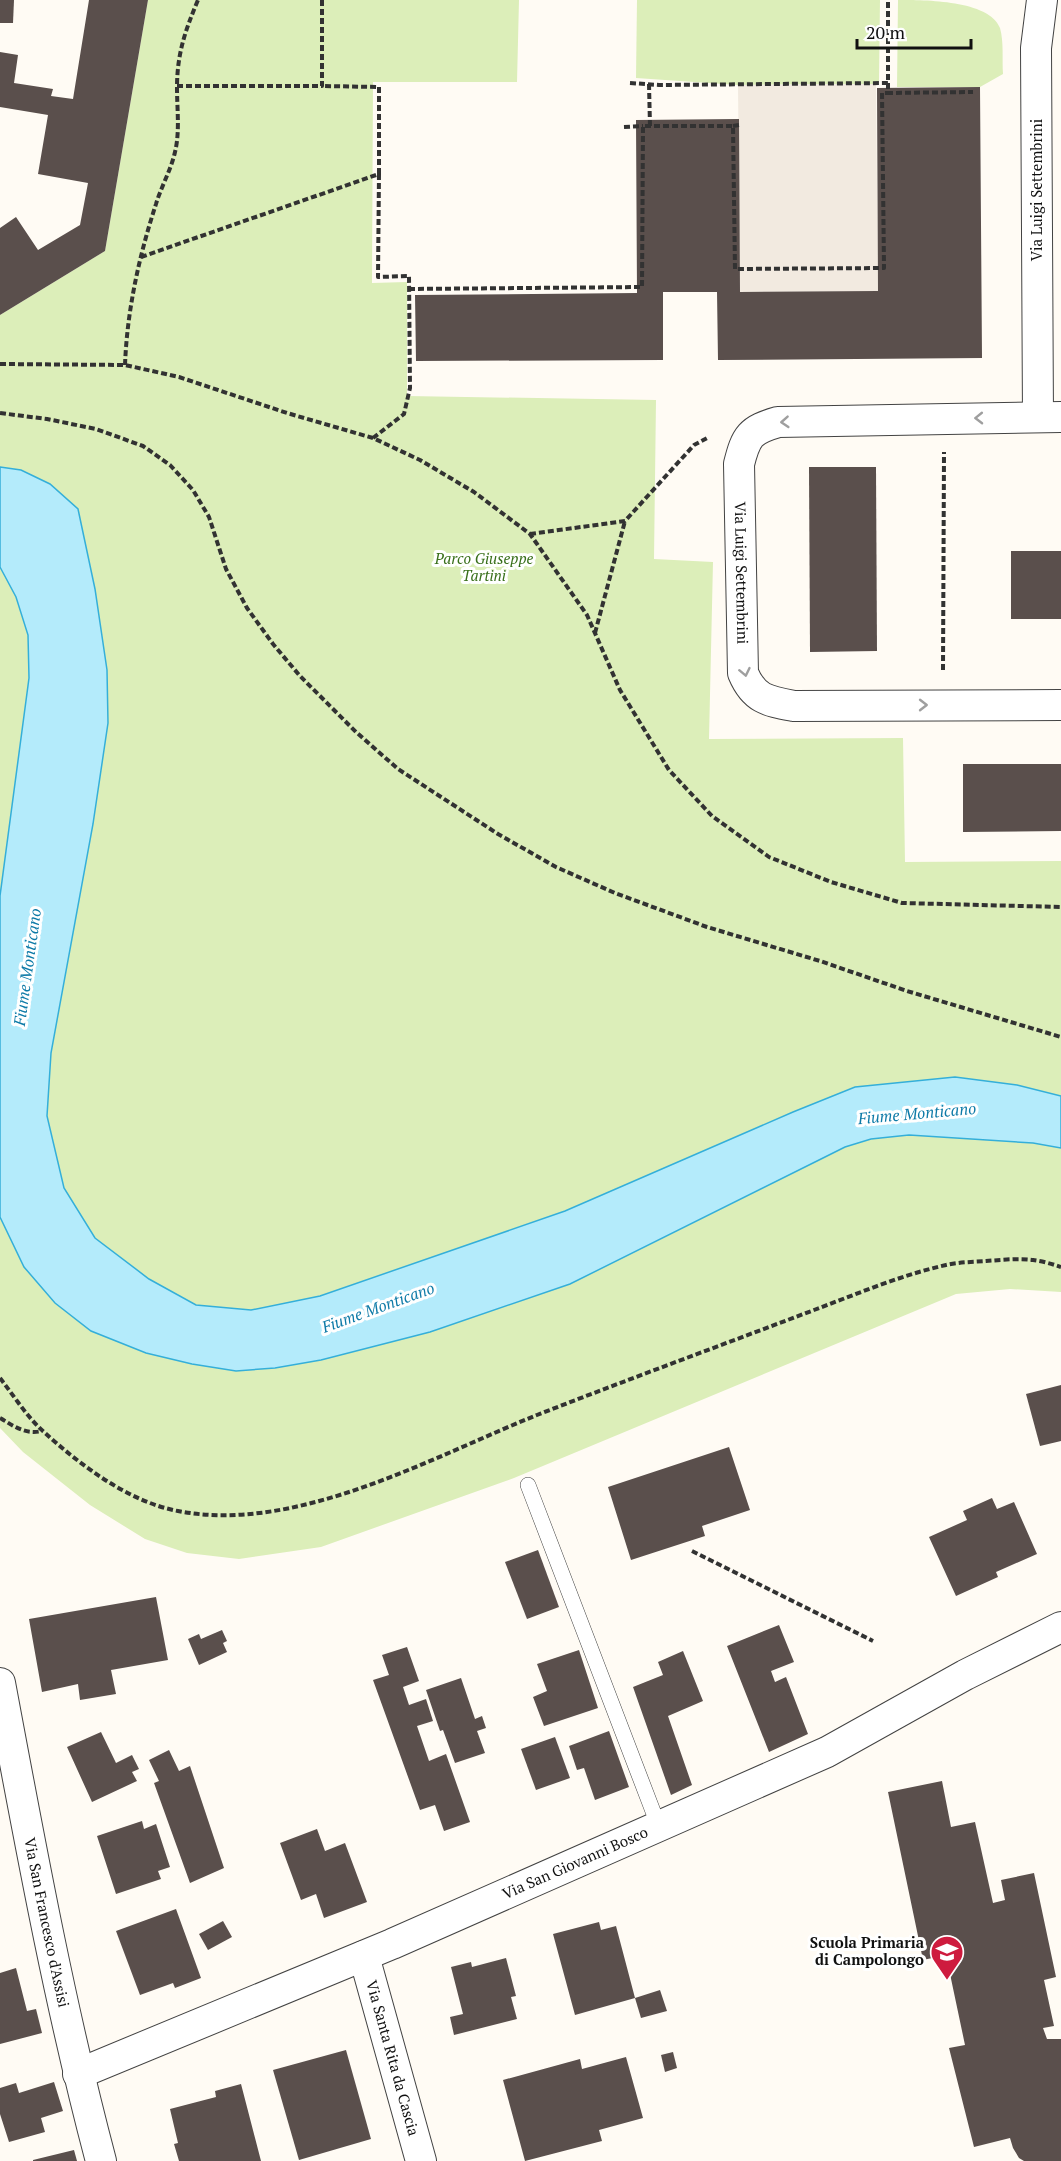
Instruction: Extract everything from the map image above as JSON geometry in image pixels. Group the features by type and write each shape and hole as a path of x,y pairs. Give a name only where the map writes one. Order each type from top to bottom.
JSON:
{"street":[{"name":"Via Luigi Settembrini","path":"1042,0 1036,48 1049,417 778,422 757,428 744,441 739,464 743,673 750,690 772,702 794,706 1061,705"},
{"name":"Via San Giovanni Bosco","path":"78,2074 364,1956 827,1752 965,1675 1061,1627"},
{"name":"Via San Francesco d'Assisi","path":"0,1683 37,1882 78,2074 101,2161"},
{"name":"Via Santa Rita da Cascia","path":"364,1956 421,2161"}],"lane":[{"path":"528,1485 659,1827"}],"path":[{"path":"125,365 126,332 141,257 156,203 175,153 178,134 179,56 183,34 198,0"},
{"path":"322,0 322,86"},
{"path":"888,0 888,93"},
{"path":"630,83 888,83"},
{"path":"649,84 650,126"},
{"path":"177,86 379,87 378,277 409,276 410,388 404,414 373,438"},
{"path":"733,126 735,269 884,268 882,93 973,92"},
{"path":"877,121 882,121"},
{"path":"624,127 739,125"},
{"path":"410,289 642,286 643,126"},
{"path":"141,257 379,174"},
{"path":"0,364 125,365 179,377 287,413 373,438 420,460 474,492 530,534 587,615 620,690 669,770 712,816 769,857 831,882 902,903 1061,908"},
{"path":"0,413 47,419 96,429 143,446 170,465 192,490 209,517 226,569 247,608 273,645 300,676 356,732 398,769 498,834 556,867 615,893 707,927 820,961 907,991 1061,1036"},
{"path":"943,705 944,419"},
{"path":"595,633 625,521 694,446 715,434"},
{"path":"530,534 625,521"},
{"path":"0,1378 42,1431 107,1482 152,1504 178,1511 229,1515 259,1513 336,1496 718,1346 876,1287 948,1264 1030,1259 1061,1267"},
{"path":"0,1418 22,1431 34,1433 42,1431"},
{"path":"692,1551 873,1641"}],"green space":[{"name":"Parco Giuseppe Tartini","path":"148,0 519,0 517,82 373,82 372,283 407,282 407,396 656,400 654,559 713,562 709,739 903,738 905,862 1061,861 1061,1096 1017,1085 955,1077 793,1112 565,1211 320,1296 251,1310 196,1305 149,1279 95,1238 64,1188 47,1116 51,1053 93,824 21,470 0,467 0,315 105,251"},
{"path":"637,0 880,0 879,81 876,84 738,85 636,78"},
{"path":"898,0 939,1 955,4 983,12 994,19 1001,33 1003,74 980,87 897,87"},
{"path":"0,567 16,597 28,635 29,678 0,896"},
{"path":"909,1135 1033,1143 1061,1148 1061,1292 1010,1289 956,1294 514,1478 321,1547 239,1559 187,1553 145,1539 90,1505 23,1452 0,1428 0,1217 24,1267 146,1353 236,1371 275,1368 321,1360 430,1332 570,1284 845,1147 871,1139"}],"shaded area":[{"path":"876,84 878,291 740,292 738,85"}],"water":[{"name":"Fiume Monticano","path":"0,467 21,470 50,484 78,509 95,589 107,670 108,723 93,824 51,1053 47,1116 64,1188 95,1238 149,1279 196,1305 251,1310 320,1296 565,1211 855,1087 955,1077 1017,1085 1061,1096 1061,1148 1033,1143 909,1135 871,1139 845,1147 570,1284 430,1332 321,1360 275,1368 236,1371 146,1353 91,1331 55,1303 24,1267 0,1217 0,896 29,678 28,635 16,597 0,567"}],"building":[{"path":"0,0 14,0 13,23 0,23"},
{"path":"89,0 148,0 105,251 0,315 0,228 16,217 38,250 80,225 88,183 38,174 48,115 0,107 0,52 18,55 14,83 53,89 51,96 73,99"},
{"path":"980,87 982,358 718,360 717,292 663,292 663,360 416,361 415,295 637,293 636,120 739,119 740,292 878,291 877,88"},
{"path":"809,467 876,467 877,651 810,652"},
{"path":"1011,551 1061,551 1061,619 1011,619"},
{"path":"963,764 1061,764 1061,831 963,832"},
{"path":"1061,1385 1061,1441 1040,1446 1026,1394"},
{"path":"729,1447 750,1510 702,1526 705,1536 631,1560 608,1487"},
{"path":"992,1498 997,1509 1014,1502 1037,1554 996,1572 998,1577 956,1596 929,1537 967,1520 963,1511"},
{"path":"538,1550 559,1607 527,1619 505,1562"},
{"path":"156,1597 168,1660 111,1670 116,1694 80,1700 78,1684 42,1692 29,1619"},
{"path":"779,1625 794,1662 771,1671 775,1682 786,1677 808,1734 769,1752 727,1646"},
{"path":"222,1630 227,1641 223,1643 227,1652 199,1665 188,1639 199,1634 201,1639"},
{"path":"407,1647 419,1681 403,1687 409,1705 426,1699 433,1721 417,1726 429,1761 446,1754 470,1822 444,1831 435,1805 420,1810 373,1680 389,1675 382,1655"},
{"path":"579,1650 598,1708 544,1726 533,1697 547,1691 537,1664"},
{"path":"683,1651 703,1701 668,1716 692,1785 671,1795 633,1687 663,1675 658,1662"},
{"path":"461,1678 475,1719 482,1716 486,1728 477,1731 485,1753 455,1763 443,1730 440,1731 426,1690"},
{"path":"609,1731 629,1787 595,1800 584,1768 577,1770 569,1746"},
{"path":"101,1732 116,1763 132,1755 139,1769 132,1772 137,1781 92,1802 67,1747"},
{"path":"555,1737 570,1778 536,1790 521,1749"},
{"path":"169,1750 179,1771 190,1766 224,1868 190,1883 154,1783 159,1781 149,1760"},
{"path":"942,1781 951,1827 975,1822 993,1903 1005,1900 1001,1880 1034,1873 1056,1977 1044,1980 1054,2026 1043,2028 1047,2039 1061,2039 1061,2161 1024,2161 1019,2158 1010,2138 974,2147 949,2048 965,2045 946,1955 923,1960 888,1792"},
{"path":"142,1821 144,1829 156,1824 170,1867 158,1871 161,1879 116,1894 97,1836"},
{"path":"317,1829 325,1851 345,1843 367,1902 324,1918 316,1894 301,1900 280,1843"},
{"path":"176,1909 201,1978 175,1988 173,1983 140,1995 116,1931"},
{"path":"223,1921 232,1937 208,1950 199,1934"},
{"path":"599,1922 601,1930 616,1926 635,1998 575,2015 553,1934"},
{"path":"506,1958 516,1996 511,1997 517,2019 454,2035 450,2017 463,2014 451,1967 471,1962 472,1967"},
{"path":"16,1968 27,2011 36,2009 42,2033 0,2044 0,1973"},
{"path":"660,1990 667,2011 641,2018 635,1998"},
{"path":"346,2050 371,2139 299,2160 273,2070"},
{"path":"673,2052 677,2068 665,2072 661,2055"},
{"path":"626,2057 643,2118 599,2130 602,2141 525,2161 503,2080 580,2059 582,2069"},
{"path":"54,2082 63,2111 41,2118 45,2132 9,2142 0,2114 0,2088 16,2083 19,2093"},
{"path":"241,2084 261,2161 179,2161 174,2144 178,2143 170,2109 216,2097 215,2091"},
{"path":"74,2150 77,2161 33,2161 33,2160"}],"place":[{"name":"Scuola Primaria di Campolongo","path":"947,1981"}]}
